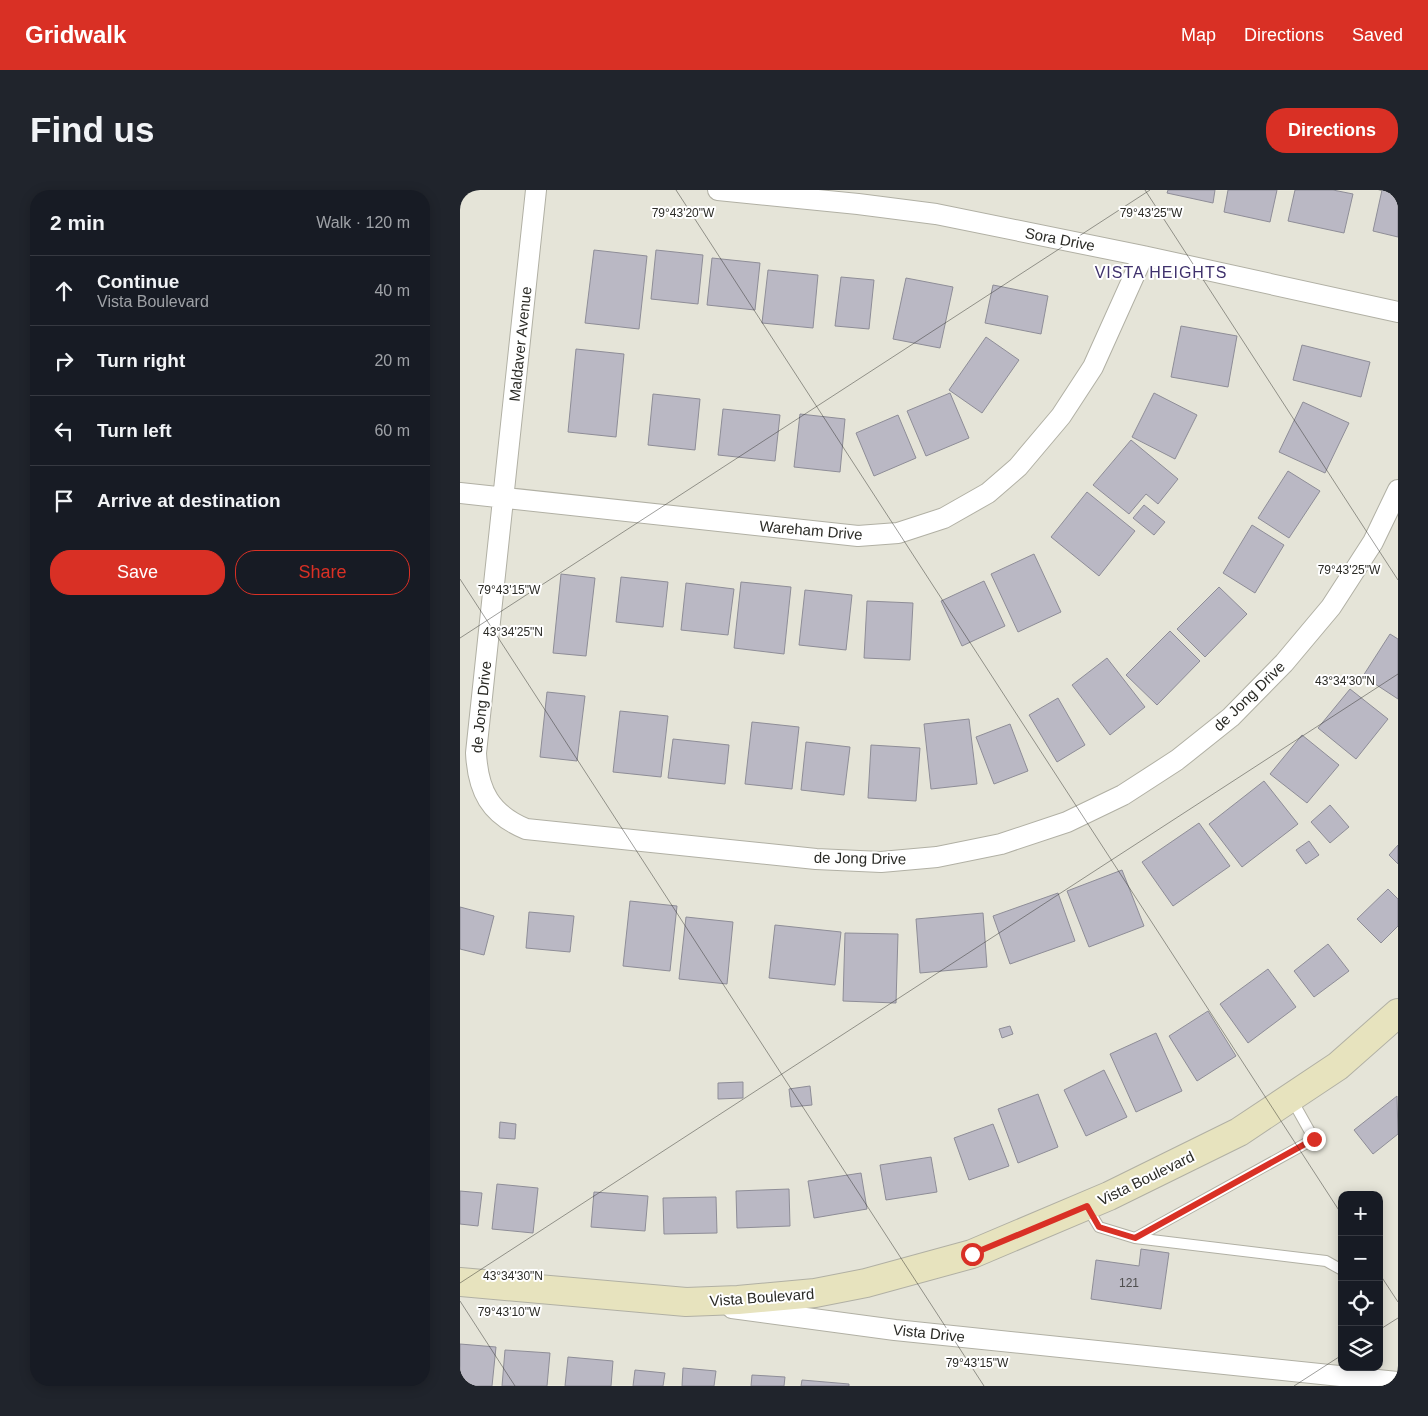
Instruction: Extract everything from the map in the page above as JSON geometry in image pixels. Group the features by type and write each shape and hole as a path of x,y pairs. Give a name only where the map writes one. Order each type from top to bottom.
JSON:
{"street":[{"name":"Maldaver Avenue","path":"504,497 536,190"},
{"name":"Sora Drive","path":"718,190 859,197 1144,256 1398,312"},
{"name":"Wareham Drive","path":"460,493 858,536 898,533 944,518 988,493 1018,467 1061,416 1093,367 1144,256"},
{"name":"de Jong Drive","path":"504,497 476,753 477,773 485,796 498,813 513,824 526,829 816,859 881,862 937,857 1001,844 1067,822 1123,795 1177,760 1231,717 1284,663 1331,607 1373,542 1398,490"},
{"name":"Vista Boulevard","path":"686,1302 815,1293 866,1283 972,1254 1110,1196 1239,1132 1338,1066 1398,1013"},
{"name":"Vista Drive","path":"460,1282 686,1302 896,1330 1354,1372 1398,1382"}],"lane":[{"path":"1135,1238 1314,1139 1291,1097"},
{"path":"1087,1206 1099,1227 1135,1238 1326,1261 1338,1268"}],"building":[{"path":"1168,190 1215,190 1213,203 1167,193"},
{"path":"1228,190 1277,190 1270,222 1224,212"},
{"path":"1295,190 1333,190 1353,194 1344,233 1288,221"},
{"path":"1382,190 1398,190 1398,237 1373,231"},
{"path":"594,250 647,256 639,329 585,323"},
{"path":"656,250 703,255 698,304 651,299"},
{"path":"712,258 760,263 755,310 707,305"},
{"path":"768,270 818,275 813,328 762,323"},
{"path":"841,277 874,280 869,329 835,326"},
{"path":"906,278 953,287 940,348 893,339"},
{"path":"993,285 1048,296 1041,334 985,323"},
{"path":"1181,326 1237,336 1228,387 1171,377"},
{"path":"986,337 1019,360 982,413 949,390"},
{"path":"1302,345 1370,362 1361,397 1293,380"},
{"path":"576,349 624,354 616,437 568,432"},
{"path":"950,393 969,438 926,456 907,411"},
{"path":"1154,393 1197,415 1175,459 1132,437"},
{"path":"653,394 700,399 695,450 648,445"},
{"path":"1303,402 1349,423 1325,473 1279,452"},
{"path":"723,409 780,415 775,461 718,455"},
{"path":"800,414 845,419 840,472 794,467"},
{"path":"898,415 916,458 874,476 856,433"},
{"path":"1131,440 1178,479 1158,504 1146,494 1129,514 1093,485"},
{"path":"1288,471 1320,491 1289,538 1258,518"},
{"path":"1087,492 1135,531 1099,576 1051,537"},
{"path":"1144,505 1165,522 1154,535 1133,518"},
{"path":"1252,525 1284,545 1255,593 1223,573"},
{"path":"1034,554 1061,612 1018,632 991,574"},
{"path":"561,574 595,578 586,656 553,653"},
{"path":"621,577 668,582 663,627 616,622"},
{"path":"984,581 1005,626 962,646 941,601"},
{"path":"741,582 791,587 784,654 734,648"},
{"path":"686,583 734,589 728,635 681,630"},
{"path":"1219,587 1247,614 1205,657 1177,629"},
{"path":"805,590 852,595 846,650 799,645"},
{"path":"867,601 913,603 910,660 864,658"},
{"path":"1170,631 1200,661 1157,705 1126,675"},
{"path":"1390,634 1398,639 1398,699 1363,676"},
{"path":"1107,658 1145,707 1110,735 1072,685"},
{"path":"1350,689 1388,719 1356,759 1318,728"},
{"path":"547,692 585,696 577,761 540,757"},
{"path":"1058,698 1085,745 1057,762 1029,715"},
{"path":"620,711 668,716 661,777 613,772"},
{"path":"969,719 977,784 931,789 924,724"},
{"path":"752,722 799,727 792,789 745,784"},
{"path":"1010,724 1028,771 994,784 976,737"},
{"path":"1302,735 1339,765 1307,803 1270,774"},
{"path":"673,739 729,745 725,784 668,778"},
{"path":"806,742 850,747 844,795 801,790"},
{"path":"871,745 920,748 916,801 868,798"},
{"path":"1264,781 1298,824 1242,867 1209,824"},
{"path":"1330,805 1349,827 1330,843 1311,822"},
{"path":"1199,823 1230,866 1173,906 1142,862"},
{"path":"1309,841 1319,855 1306,864 1296,850"},
{"path":"1398,845 1398,864 1389,855"},
{"path":"1122,870 1144,926 1089,947 1067,891"},
{"path":"1388,889 1398,899 1398,926 1381,943 1357,919"},
{"path":"1058,893 1075,941 1010,964 993,916"},
{"path":"630,901 677,906 670,971 623,966"},
{"path":"460,907 494,916 484,955 460,949"},
{"path":"529,912 574,916 570,952 526,948"},
{"path":"983,913 987,967 920,973 916,919"},
{"path":"686,917 733,922 727,984 679,979"},
{"path":"775,925 841,932 835,985 769,978"},
{"path":"845,933 898,934 896,1003 843,1001"},
{"path":"1328,944 1349,971 1314,997 1294,971"},
{"path":"1268,969 1296,1007 1248,1043 1220,1004"},
{"path":"1208,1011 1236,1056 1197,1081 1169,1036"},
{"path":"1010,1026 1013,1034 1002,1038 999,1029"},
{"path":"1156,1033 1182,1091 1136,1112 1110,1054"},
{"path":"1104,1070 1127,1117 1086,1136 1064,1090"},
{"path":"743,1082 743,1098 718,1099 718,1083"},
{"path":"810,1086 812,1105 791,1107 789,1089"},
{"path":"1038,1094 1058,1147 1018,1163 998,1109"},
{"path":"1397,1096 1398,1134 1373,1154 1354,1130"},
{"path":"500,1122 516,1124 515,1139 499,1138"},
{"path":"993,1124 1009,1166 969,1180 954,1138"},
{"path":"931,1157 937,1192 886,1200 880,1165"},
{"path":"861,1173 867,1209 814,1218 808,1181"},
{"path":"497,1184 538,1188 533,1233 492,1229"},
{"path":"789,1189 790,1226 737,1228 736,1191"},
{"path":"460,1191 482,1193 478,1226 460,1224"},
{"path":"594,1192 648,1196 645,1231 591,1227"},
{"path":"716,1197 717,1233 664,1234 663,1198"},
{"path":"1141,1249 1169,1253 1161,1309 1091,1299 1096,1260 1139,1266"},
{"path":"460,1344 496,1347 492,1386 460,1386"},
{"path":"505,1350 550,1353 547,1386 502,1386"},
{"path":"568,1357 613,1361 611,1386 565,1386"},
{"path":"683,1368 716,1371 714,1386 682,1386"},
{"path":"635,1370 665,1373 663,1386 633,1386"},
{"path":"752,1375 785,1377 784,1386 751,1386"},
{"path":"802,1380 849,1384 849,1386 801,1386"}],"district":[{"name":"VISTA HEIGHTS","path":"1161,272"}],"route":[{"path":"972,1254 1087,1206 1099,1227 1135,1238 1314,1139"}]}
